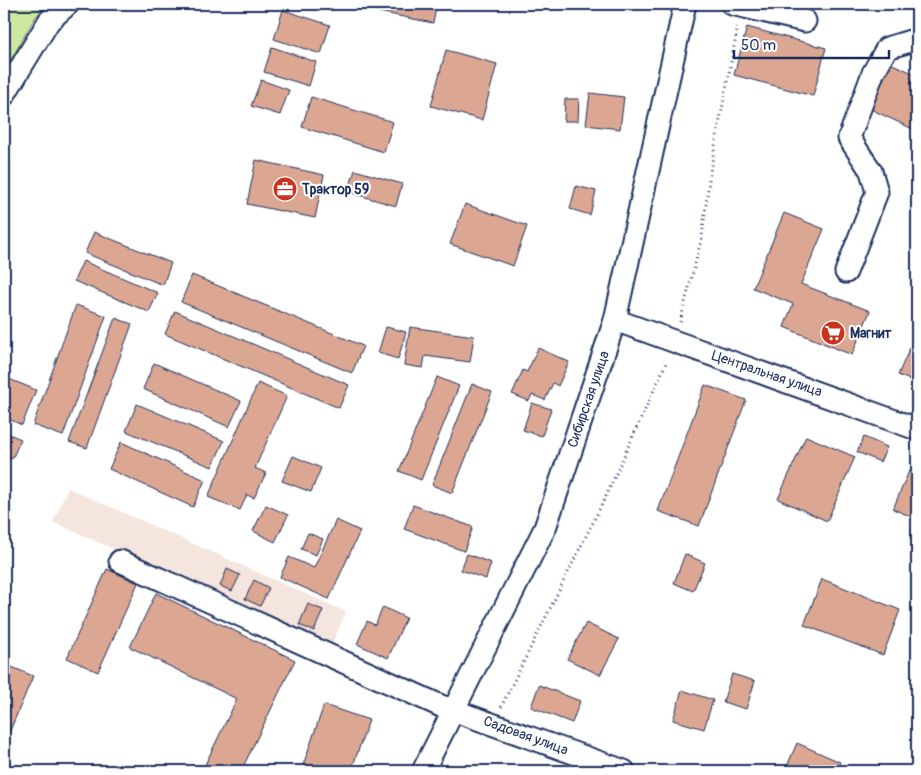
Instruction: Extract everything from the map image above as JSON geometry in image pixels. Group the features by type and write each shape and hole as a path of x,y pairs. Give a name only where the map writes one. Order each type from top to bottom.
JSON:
{"street":[{"path":"4,96 49,21 68,4"},
{"name":"Сибирская улица","path":"423,771 455,711 545,528 616,320 685,4"},
{"path":"737,5 805,21"},
{"path":"846,272 877,192 871,170 849,138 873,73 887,48 917,39"},
{"name":"Центральная улица","path":"616,320 917,429"},
{"name":"Садовая улица","path":"120,561 455,711 494,723 624,771"}],"path":[{"path":"494,723 606,496 676,341 702,237 710,172 737,5"}],"shaded area":[{"path":"68,488 346,612 331,646 53,522"}],"green space":[{"path":"4,4 48,4 35,17 4,72"}],"building":[{"path":"281,4 318,4 318,9"},
{"path":"376,4 437,4 433,23 374,11"},
{"path":"283,10 330,25 321,54 274,39"},
{"path":"747,27 826,48 813,96 734,75"},
{"path":"272,47 316,62 309,86 264,72"},
{"path":"446,50 497,64 482,120 431,106"},
{"path":"888,62 917,75 917,131 866,107"},
{"path":"261,80 289,90 280,115 251,106"},
{"path":"590,93 624,97 620,129 586,125"},
{"path":"311,97 393,122 384,152 302,127"},
{"path":"565,99 579,99 578,121 564,121"},
{"name":"Трактор 59","path":"256,160 324,175 315,218 247,204"},
{"path":"355,170 402,184 396,206 348,192"},
{"path":"576,186 596,191 590,215 570,209"},
{"path":"465,204 527,226 513,266 450,244"},
{"path":"784,213 824,229 801,284 870,311 852,355 784,327 793,304 753,288"},
{"path":"94,232 171,263 163,285 85,253"},
{"path":"83,261 158,293 149,312 74,281"},
{"path":"192,275 363,346 352,373 181,302"},
{"path":"76,305 106,316 63,436 33,425"},
{"path":"175,311 349,385 339,408 165,334"},
{"path":"115,318 132,324 87,448 69,442"},
{"path":"386,327 406,332 398,359 378,353"},
{"path":"410,327 474,336 470,362 425,356 423,368 404,365"},
{"path":"917,331 917,383 898,375"},
{"path":"538,348 569,362 558,386 553,383 545,400 532,395 529,401 512,394 523,370 527,372"},
{"path":"154,363 241,401 229,427 143,389"},
{"path":"4,377 36,390 22,425 4,417"},
{"path":"437,377 459,386 421,480 399,471"},
{"path":"258,383 287,396 255,468 266,473 254,498 247,495 240,510 208,497"},
{"path":"472,384 492,392 452,493 432,485"},
{"path":"705,385 746,400 699,526 658,511"},
{"path":"532,403 551,409 542,436 523,430"},
{"path":"137,404 224,441 212,467 126,431"},
{"path":"4,432 21,439 12,459 4,455"},
{"path":"806,436 855,457 827,521 778,499"},
{"path":"864,437 887,447 880,462 857,452"},
{"path":"121,442 205,480 193,507 109,469"},
{"path":"293,456 321,468 311,492 282,481"},
{"path":"909,471 917,474 917,519 893,509"},
{"path":"266,505 288,515 275,542 253,531"},
{"path":"413,505 473,527 464,551 404,529"},
{"path":"336,520 360,531 329,599 280,577 289,557 314,568"},
{"path":"917,520 917,542 910,538"},
{"path":"308,533 323,539 316,555 301,549"},
{"path":"467,554 491,563 486,579 461,570"},
{"path":"685,554 705,563 693,591 674,583"},
{"path":"107,569 138,583 98,672 67,658"},
{"path":"227,569 240,575 232,591 220,586"},
{"path":"822,579 900,610 883,655 804,625"},
{"path":"254,580 269,588 260,606 245,599"},
{"path":"156,593 295,660 241,771 202,771 237,699 130,647"},
{"path":"308,604 323,610 314,631 299,625"},
{"path":"383,607 406,618 388,658 357,644 367,621 375,625"},
{"path":"586,623 619,639 600,675 567,659"},
{"path":"7,665 33,676 4,745 4,672"},
{"path":"732,674 755,681 746,709 723,702"},
{"path":"539,685 580,701 572,723 531,707"},
{"path":"682,690 713,700 704,729 673,720"},
{"path":"324,705 369,720 351,771 301,771"},
{"path":"797,743 840,762 836,771 785,771"}],"place":[{"name":"Трактор 59","path":"285,189"},
{"name":"Магнит","path":"833,333"}]}
